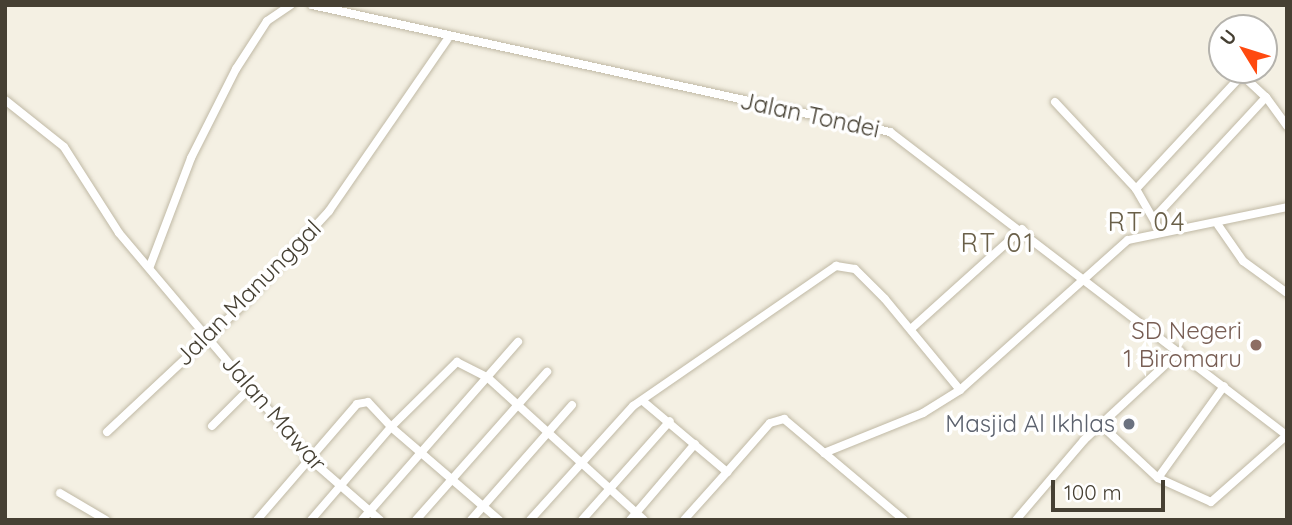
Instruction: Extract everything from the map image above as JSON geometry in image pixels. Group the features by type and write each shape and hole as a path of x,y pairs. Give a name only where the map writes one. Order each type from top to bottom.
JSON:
{"street":[{"path":"149,266 223,92 267,21 291,5"},
{"name":"Jalan Tondei","path":"312,5 447,40 886,130 1022,229 1287,435"},
{"name":"Jalan Manunggal","path":"107,432 207,337 329,211 447,40"},
{"path":"1136,189 1242,75 1266,97 1287,126"},
{"path":"1155,217 1266,97"},
{"name":"Jalan Mawar","path":"5,100 82,167 119,233 310,459 380,520"},
{"path":"1055,102 1136,189 1155,217 1159,229"},
{"path":"824,453 923,413 960,390 1128,240 1159,229 1218,225 1287,207"},
{"path":"1218,225 1243,261 1287,293"},
{"path":"912,328 1022,229"},
{"path":"530,520 578,462 644,402 836,267 855,269 912,328 960,390"},
{"path":"362,520 518,342"},
{"path":"1016,520 1100,424 1180,351"},
{"path":"311,520 391,427 450,365 469,363 548,431 578,462 610,489 633,516 644,520"},
{"path":"416,520 547,372"},
{"path":"1158,478 1224,386"},
{"path":"212,426 250,388"},
{"path":"257,520 363,400 499,520"},
{"path":"644,402 727,471"},
{"path":"471,520 572,405"},
{"path":"684,520 778,418 904,520"},
{"path":"582,520 670,421"},
{"path":"1100,424 1158,478 1211,502 1287,435"},
{"path":"633,516 695,444"},
{"path":"60,493 106,520"}],"place":[{"name":"SD Negeri 1 Biromaru","path":"1256,345"},
{"name":"Masjid Al Ikhlas","path":"1129,424"}],"district":[{"name":"RT 04","path":"1147,222"},
{"name":"RT 01","path":"998,243"}]}
